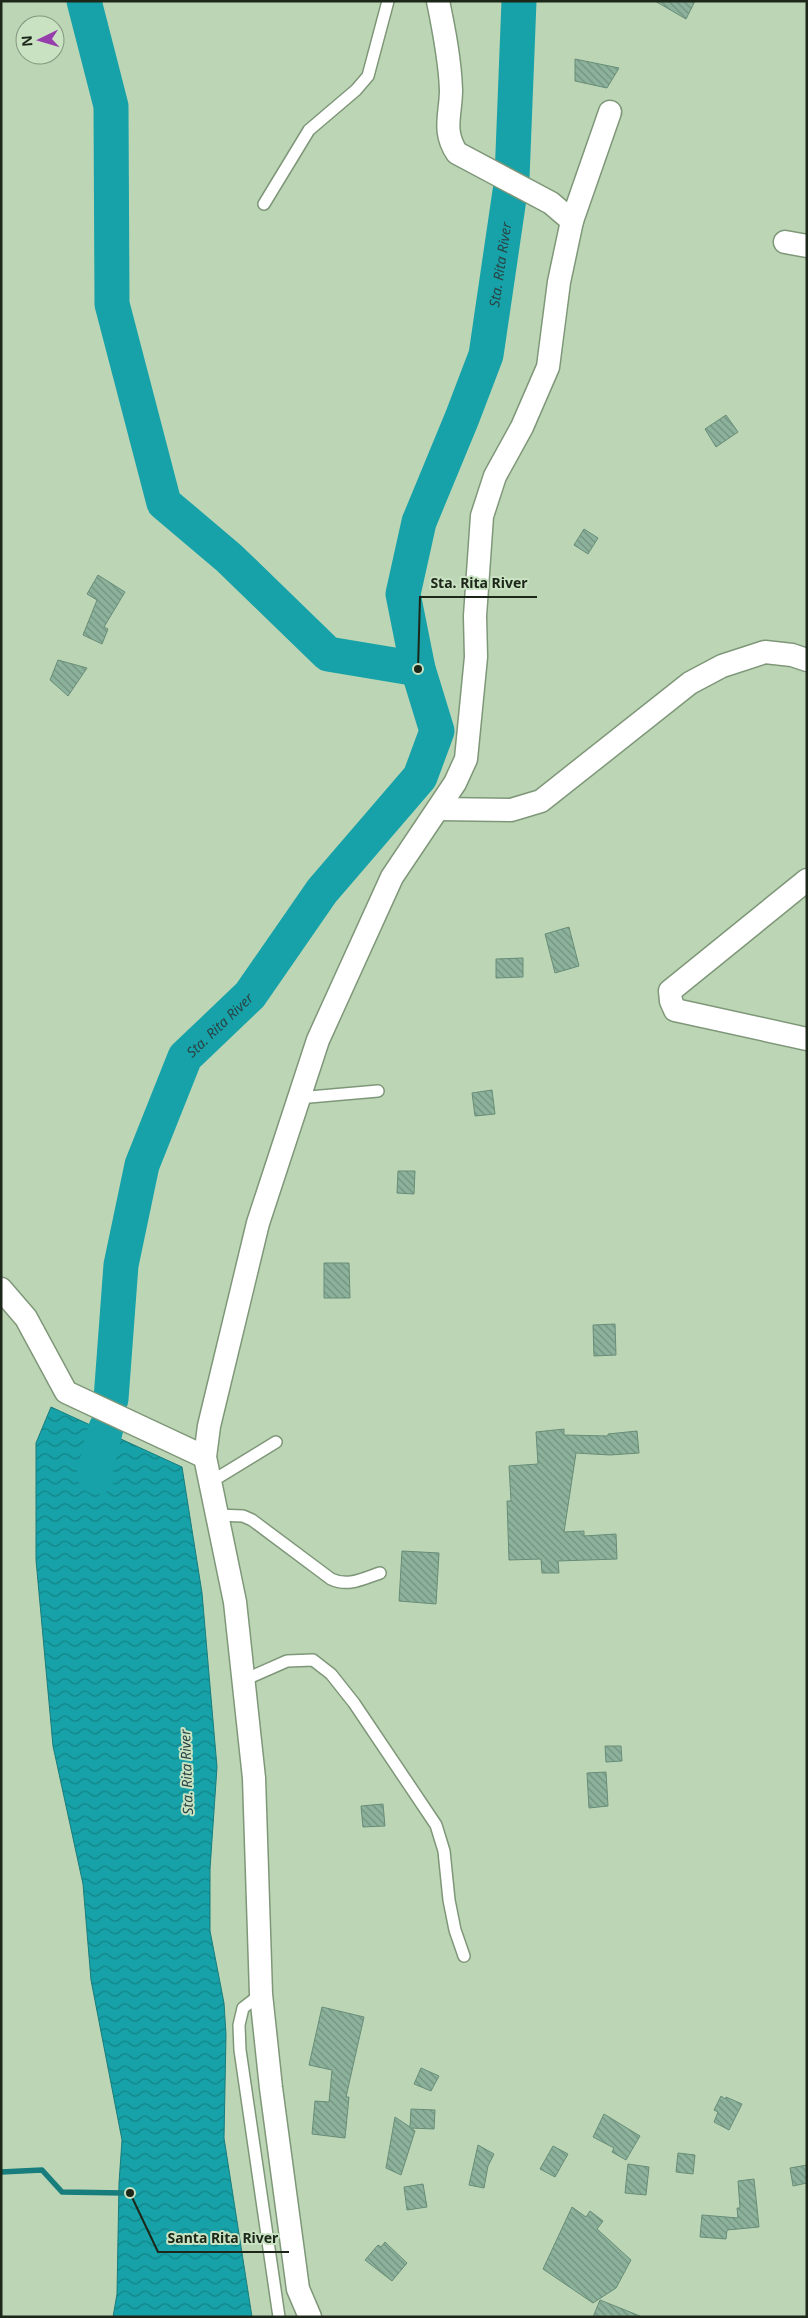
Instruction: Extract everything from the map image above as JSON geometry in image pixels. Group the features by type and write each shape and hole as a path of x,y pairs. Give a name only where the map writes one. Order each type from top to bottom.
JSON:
{"street":[{"path":"438,1 447,49 451,91 448,115 449,141 457,153 551,203 572,221"},
{"path":"310,2317 298,2289 284,2192 261,1994 257,1917 254,1778 235,1602 205,1458 209,1426 258,1223 318,1040 392,877 455,784 466,759 476,657 475,616 482,516 495,476 522,427 548,367 559,282 572,221 610,112"},
{"path":"784,242 807,246"},
{"path":"439,809 511,810 541,801 690,683 722,666 765,652 792,655 807,660"},
{"path":"807,880 670,991 670,1001 675,1010 807,1039"},
{"path":"1,1288 26,1318 66,1392 205,1458"}],"lane":[{"path":"264,204 309,130 356,90 368,76 388,1"},
{"path":"298,1098 378,1091"},
{"path":"209,1484 276,1442"},
{"path":"216,1515 243,1516 252,1520 331,1579 340,1583 351,1583 380,1573"},
{"path":"244,1680 287,1662 313,1660 331,1674 354,1703 436,1825 444,1851 449,1900 455,1930 464,1956"},
{"path":"261,1994 243,2008 239,2024 240,2050 278,2317"}],"water":[{"path":"51,1407 182,1467 202,1593 217,1767 210,1869 210,1931 224,2003 226,2034 224,2138 252,2317 113,2317 117,2294 119,2183 122,2140 91,1980 83,1884 53,1746 36,1560 36,1443"}],"building":[{"path":"655,1 695,1 686,19"},
{"path":"575,59 619,68 607,88 575,81"},
{"path":"726,415 738,432 716,447 705,429"},
{"path":"584,529 598,538 588,554 574,545"},
{"path":"98,575 125,592 104,627 108,629 102,644 83,635 97,600 87,594"},
{"path":"58,660 87,668 68,696 50,680"},
{"path":"569,927 579,966 555,973 545,934"},
{"path":"523,958 523,977 496,978 496,959"},
{"path":"492,1090 495,1114 475,1116 472,1093"},
{"path":"398,1171 415,1171 414,1194 397,1193"},
{"path":"324,1263 349,1263 350,1298 324,1298"},
{"path":"615,1324 616,1355 594,1356 593,1325"},
{"path":"564,1429 564,1435 608,1436 608,1434 637,1431 639,1453 610,1455 576,1453 564,1532 584,1531 584,1536 616,1534 617,1559 558,1561 559,1573 542,1573 541,1559 509,1560 507,1501 511,1501 509,1466 538,1464 536,1432"},
{"path":"402,1551 439,1553 436,1604 399,1601"},
{"path":"605,1746 621,1746 622,1761 606,1762"},
{"path":"606,1772 608,1806 589,1808 587,1773"},
{"path":"383,1804 385,1826 363,1827 361,1806"},
{"path":"322,2007 364,2017 346,2097 349,2097 345,2138 312,2134 315,2101 329,2102 332,2070 309,2065"},
{"path":"421,2068 439,2076 431,2091 414,2084"},
{"path":"721,2096 742,2104 729,2130 714,2122 718,2112 714,2110"},
{"path":"411,2109 435,2110 434,2129 411,2128 415,2131 401,2175 386,2168 395,2117 410,2127"},
{"path":"604,2114 640,2136 626,2160 612,2152 614,2148 593,2137"},
{"path":"478,2145 494,2154 488,2166 484,2188 469,2185"},
{"path":"553,2146 568,2154 555,2177 540,2169"},
{"path":"678,2153 695,2155 693,2174 676,2172"},
{"path":"628,2164 649,2167 646,2195 625,2193"},
{"path":"807,2165 807,2183 793,2186 790,2168"},
{"path":"754,2179 759,2227 727,2230 726,2239 700,2237 702,2215 738,2218 737,2208 740,2208 738,2181"},
{"path":"423,2184 427,2207 407,2210 404,2187"},
{"path":"572,2207 586,2217 590,2211 603,2221 597,2229 631,2260 616,2288 593,2303 543,2269"},
{"path":"385,2242 407,2263 392,2281 365,2260 378,2245 381,2247"},
{"path":"600,2300 640,2316 640,2317 593,2317"}],"waterway":[{"path":"84,1 111,106 112,304 164,503 229,558 328,654 418,669"},
{"name":"Sta. Rita River","path":"111,1399 121,1265 142,1165 185,1057 250,995 322,891 420,777 437,731 418,669 403,594 419,522 486,355 512,178 519,1"},
{"name":"Sta. Rita River","path":"97,1477 94,1474 106,1428"},
{"path":"1,2172 42,2170 62,2192 124,2193"}],"place":[{"name":"Sta. Rita River","path":"418,669"},
{"name":"Santa Rita River","path":"130,2193"}]}
